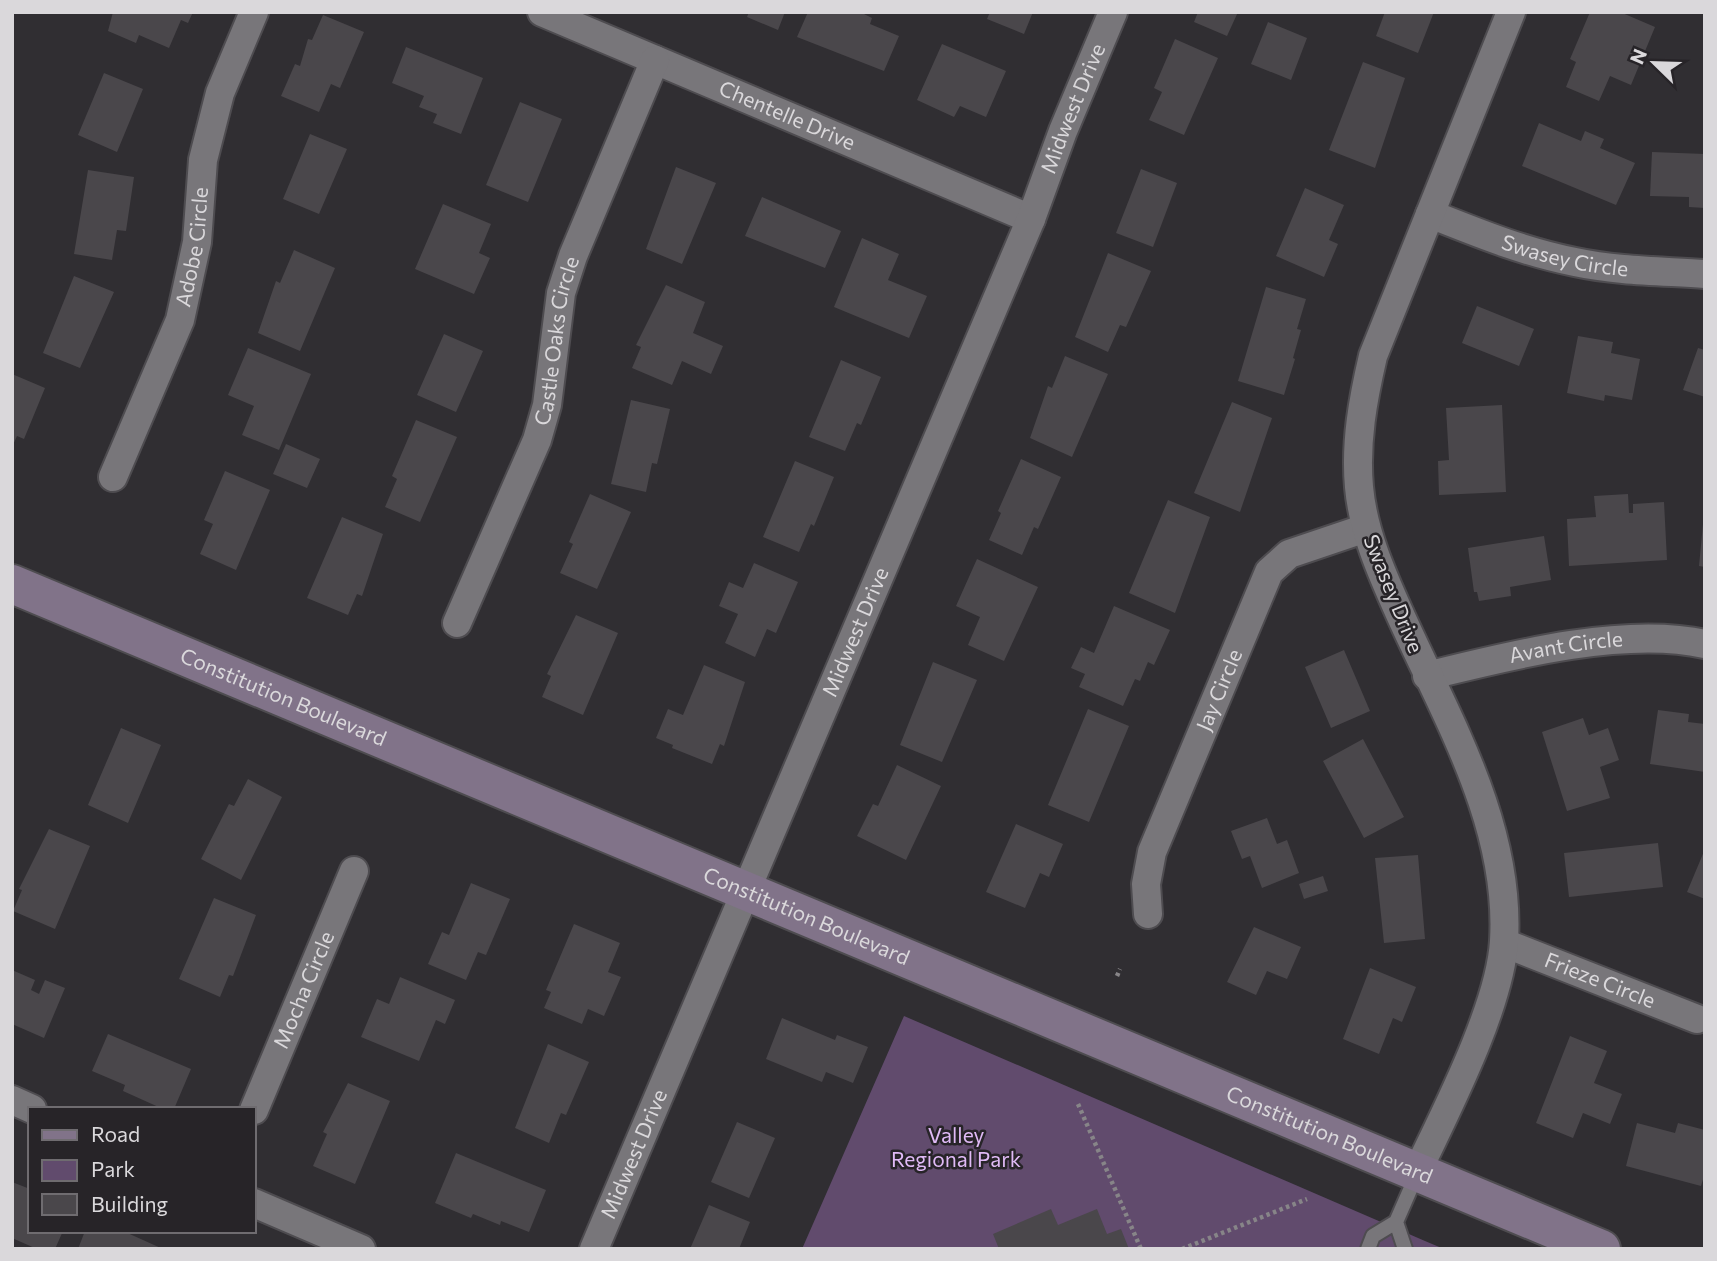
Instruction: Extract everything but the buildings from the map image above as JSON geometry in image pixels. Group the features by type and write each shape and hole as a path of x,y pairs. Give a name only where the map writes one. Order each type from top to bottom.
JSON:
{"main road":[{"name":"Constitution Boulevard","path":"12,584 1601,1249"}],"street":[{"name":"Adobe Circle","path":"113,477 180,320 197,242 203,160 220,93 254,12"},
{"name":"Chentelle Drive","path":"542,12 1031,219"},
{"name":"Midwest Drive","path":"594,1249 748,892 1031,219 1063,131 1113,12"},
{"name":"Swasey Drive","path":"1418,1172 1481,1026 1504,943 1503,888 1494,839 1477,786 1378,563 1366,528 1359,488 1357,448 1362,402 1373,356 1511,12"},
{"name":"Castle Oaks Circle","path":"457,623 537,440 547,405 561,293 654,60"},
{"name":"Swasey Circle","path":"1430,214 1530,251 1576,262 1617,269 1705,274"},
{"name":"Jay Circle","path":"1148,914 1146,884 1152,852 1269,572 1289,554 1366,528"},
{"name":"Avant Circle","path":"1427,676 1494,660 1643,638 1705,644"},
{"name":"Mocha Circle","path":"255,1107 354,871"},
{"name":"Frieze Circle","path":"1504,943 1697,1019"},
{"path":"12,1100 28,1107"},
{"path":"256,1204 361,1249"}],"lane":[{"path":"1368,1249 1373,1236 1396,1222 1418,1172"},
{"path":"1396,1222 1405,1249"}],"path":[{"path":"1117,976 1119,970"},
{"path":"1078,1104 1140,1249"},
{"path":"1182,1249 1307,1199"}],"green space":[{"name":"Valley Regional Park","path":"904,1016 1425,1241 1444,1249 802,1249"}]}
